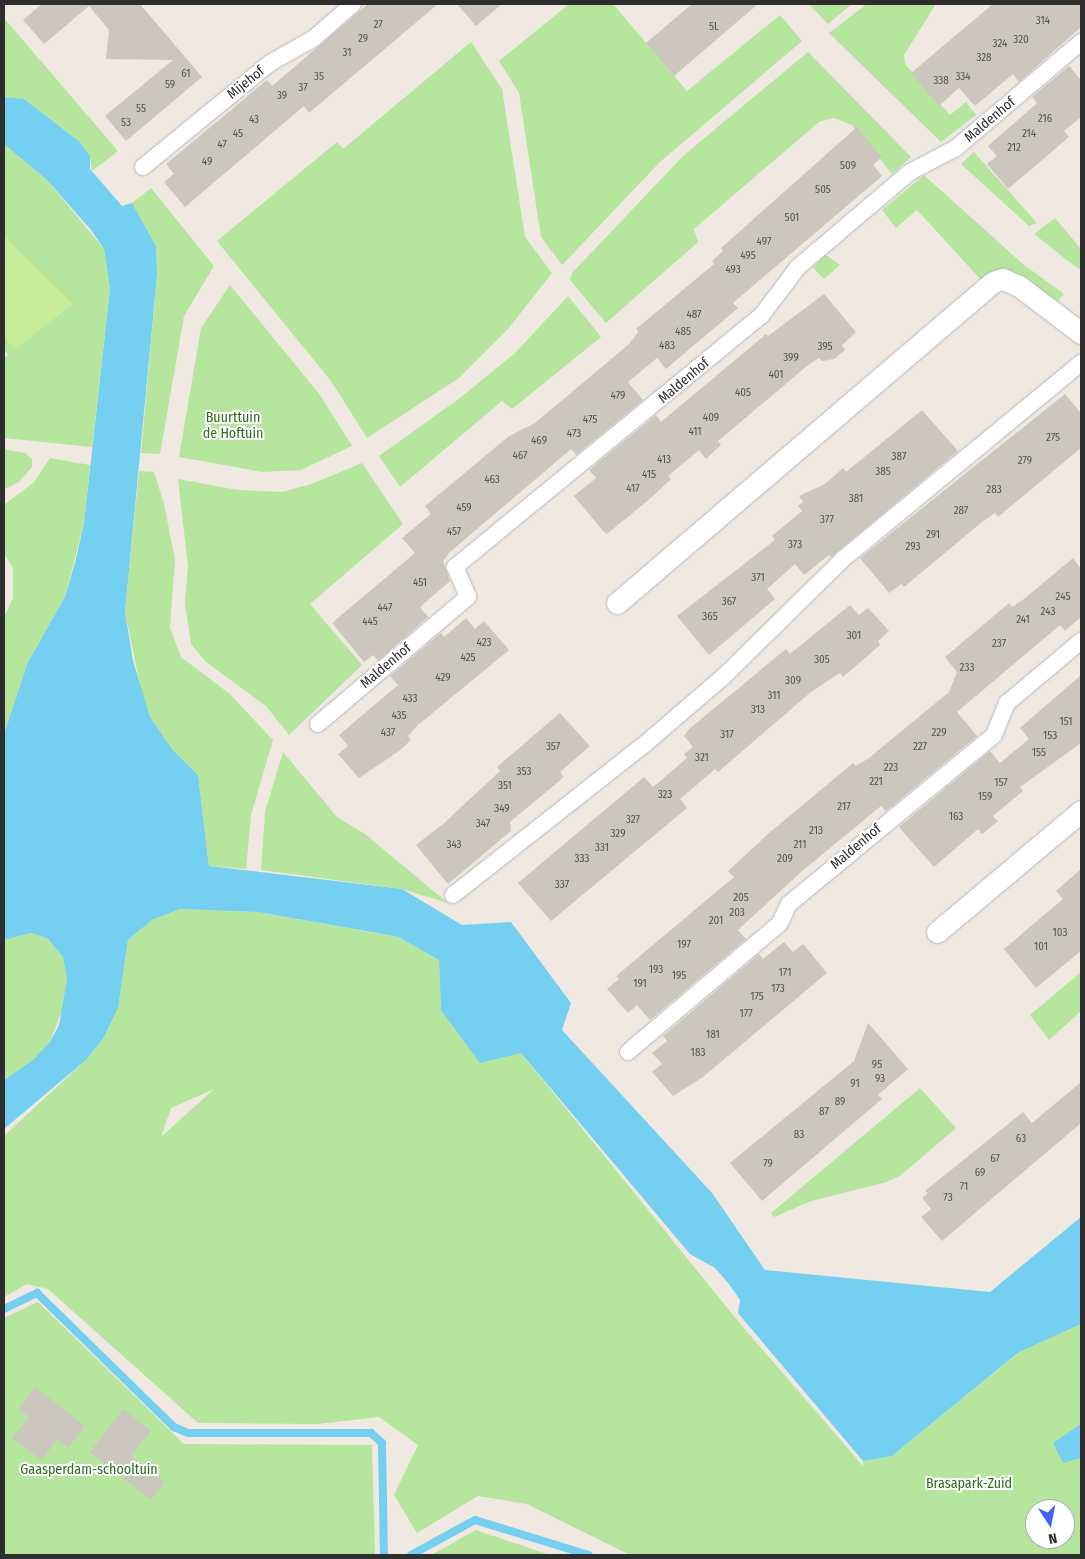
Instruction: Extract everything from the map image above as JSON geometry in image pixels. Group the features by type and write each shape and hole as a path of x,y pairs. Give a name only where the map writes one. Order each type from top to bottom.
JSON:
{"street":[{"name":"Mijehof","path":"143,167 270,62 313,39 353,4"},
{"name":"Maldenhof","path":"318,724 468,597 455,567 761,316 798,267 910,172 956,148 1081,42"},
{"path":"617,603 994,282 1003,280 1019,286 1081,334"},
{"path":"453,895 709,690 843,559 1081,363"},
{"name":"Maldenhof","path":"628,1052 780,923 789,904 994,735 1007,703 1081,641"},
{"path":"937,932 1081,811"}],"green space":[{"path":"569,4 613,4 687,91 780,15 802,41 660,162 562,265 541,237 519,93 499,61"},
{"path":"809,4 852,4 828,24"},
{"path":"867,4 936,4 904,55 905,64 950,115 966,102 976,115 941,142 829,33"},
{"path":"4,18 118,151 92,171 90,156 80,142 24,99 4,97"},
{"path":"471,42 502,89 525,237 552,273 508,329 459,378 367,438 331,381 217,241 337,142 343,149"},
{"path":"808,52 911,157 892,174 852,125 834,118 819,122 694,229 698,242 606,323 570,280 572,273 683,156"},
{"path":"4,144 47,180 104,249 110,289 92,447 4,438 4,360 8,354 4,350"},
{"path":"974,152 1037,223 1029,226 961,164"},
{"path":"924,175 1024,265 1064,294 1054,305 983,282 917,210 896,228 882,210"},
{"path":"151,188 214,266 184,316 160,454 141,453 157,275 156,246 132,203"},
{"path":"1055,218 1081,249 1081,271 1034,234"},
{"path":"4,236 73,304 16,349 4,338"},
{"path":"825,254 840,265 824,279 813,268"},
{"name":"Buurttuin de Hoftuin","path":"230,285 320,395 352,446 301,470 263,472 179,457 201,328"},
{"path":"568,296 601,337 512,409 502,401 400,487 379,456 460,398 515,353"},
{"path":"4,449 25,453 32,459 32,467 19,482 4,489"},
{"path":"50,458 90,465 84,523 65,597 28,662 4,734 4,617 13,598 13,568 4,553 4,505 34,482"},
{"path":"362,463 403,524 310,604 362,665 289,735 266,706 206,662 191,644 185,603 188,566 178,479 238,490 283,492 314,483"},
{"path":"139,471 154,472 164,504 175,560 170,628 181,657 230,694 273,740 251,815 246,869 209,866 198,775 172,749 150,717 142,695 125,612"},
{"path":"283,752 337,817 365,834 448,903 402,889 261,870 265,812"},
{"name":"Brasapark-Zuid","path":"180,909 258,912 398,937 439,960 441,1010 521,1053 737,1320 863,1466 863,1461 892,1456 1022,1350 1081,1324 1081,1555 630,1555 527,1504 478,1496 417,1533 394,1495 418,1445 379,1417 318,1424 198,1423 48,1289 27,1284 4,1297 4,1136 86,1060 103,1039 118,1008 128,940 152,920","holes":["214,1089 161,1137 171,1108"]},
{"path":"31,933 47,938 63,957 67,980 64,1005 50,1042 34,1060 4,1080 4,940"},
{"path":"1081,972 1081,1011 1049,1040 1030,1015"},
{"path":"920,1088 956,1128 900,1176 886,1182 811,1201 774,1217 771,1213"},
{"name":"Gaasperdam-schooltuin","path":"38,1302 184,1444 372,1445 375,1555 4,1555 4,1318"},
{"path":"476,1530 550,1555 431,1555"}],"water":[{"path":"4,97 24,99 80,142 90,156 90,169 122,206 132,203 156,246 157,275 125,612 133,661 150,717 172,749 198,775 209,866 402,889 462,925 511,922 571,1003 562,1030 712,1193 765,1270 990,1292 1081,1217 1081,1324 1019,1352 892,1456 863,1461 738,1313 740,1300 729,1284 715,1268 690,1254 521,1053 480,1063 441,1010 439,960 398,937 366,931 258,912 180,909 152,920 128,940 118,1008 103,1039 86,1060 4,1129 4,1080 33,1060 50,1042 59,1025 67,980 63,957 47,938 31,933 4,940 4,734 28,662 65,597 76,559 84,523 110,289 104,249 91,230 47,180 4,144"},
{"path":"1081,1424 1081,1458 1063,1463 1053,1443"}],"building":[{"path":"42,4 140,4 202,77 126,141 105,116 173,60 106,59 109,30 89,6 44,44 23,20"},
{"path":"368,4 438,4 309,113 304,106 185,207 164,182 174,174 166,164 267,80 272,86"},
{"path":"457,4 502,4 476,26"},
{"path":"692,4 758,4 674,76 646,43"},
{"path":"993,4 1081,4 1081,27 1019,82 1013,74 975,106 959,88 939,106 911,73"},
{"path":"1069,66 1081,80 1081,117 1064,131 1069,137 1008,189 987,164 997,156 988,146 1037,103 1032,97"},
{"path":"857,127 882,157 873,165 882,176 733,303 738,308 666,369 657,358 628,382 643,400 576,455 571,449 450,552 443,561 450,581 420,607 428,617 378,661 373,655 364,662 332,623 415,553 402,538 431,514 425,506 509,436 535,423 629,344 638,332 636,329 714,264 712,261 723,251 721,248"},
{"path":"824,294 856,332 842,345 845,350 834,359 822,361 819,358 807,366 718,441 721,445 706,459 699,450 668,476 671,479 652,497 607,534 603,531 574,496 596,478 589,470 656,415 661,422 766,334 768,336"},
{"path":"1065,394 1081,413 1081,448 998,517 995,513 982,522 904,587 901,584 889,593 860,558"},
{"path":"922,410 958,451 831,557 829,555 804,575 795,564 767,589 775,599 709,655 677,616 775,540 772,536 802,511 798,506 803,502 799,496 825,484 843,468 846,472"},
{"path":"1073,558 1081,569 1081,617 1065,631 1060,625 957,712 977,736 886,811 881,806 801,872 738,930 746,939 650,1020 637,1005 628,1013 607,989 619,979 616,976 734,877 728,871 769,833 853,763 856,766 869,758 949,692 957,672 945,657 1009,603 1012,607 1024,599"},
{"path":"850,605 859,615 868,608 889,631 878,641 880,645 843,677 840,673 811,692 718,772 715,769 680,799 687,808 551,921 518,883 644,777 653,787 687,758 684,754 693,747 684,736 689,729 786,649 790,654"},
{"path":"466,618 475,629 484,621 509,650 418,725 408,736 411,740 399,751 359,778 338,754 348,746 339,735 398,685 390,676 441,633 444,637"},
{"path":"1081,675 1081,743 1020,787 1023,791 993,816 998,821 982,834 978,829 934,867 899,827 990,751 1000,763 1029,739 1020,728"},
{"path":"560,713 590,746 560,772 564,777 510,822 511,831 448,884 416,845 443,824 500,771 497,767"},
{"path":"1081,869 1081,951 1036,988 1004,949 1063,899 1056,891"},
{"path":"784,942 793,952 803,944 827,973 703,1077 673,1096 652,1072 662,1064 652,1053 667,1041 663,1036 759,954 763,959"},
{"path":"868,1023 908,1069 878,1095 882,1099 762,1201 730,1163 854,1061"},
{"path":"1081,1082 1081,1123 942,1241 921,1217 931,1209 922,1198 928,1193 925,1191 1023,1112 1032,1123"},
{"path":"35,1387 85,1426 68,1448 58,1439 41,1460 12,1438 29,1417 18,1409"},
{"path":"123,1409 151,1431 131,1456 165,1482 151,1500 90,1452"}],"waterway":[{"path":"4,1309 37,1293 174,1427 188,1433 371,1433 382,1443 384,1555"},
{"path":"411,1555 475,1520 589,1555"}]}
